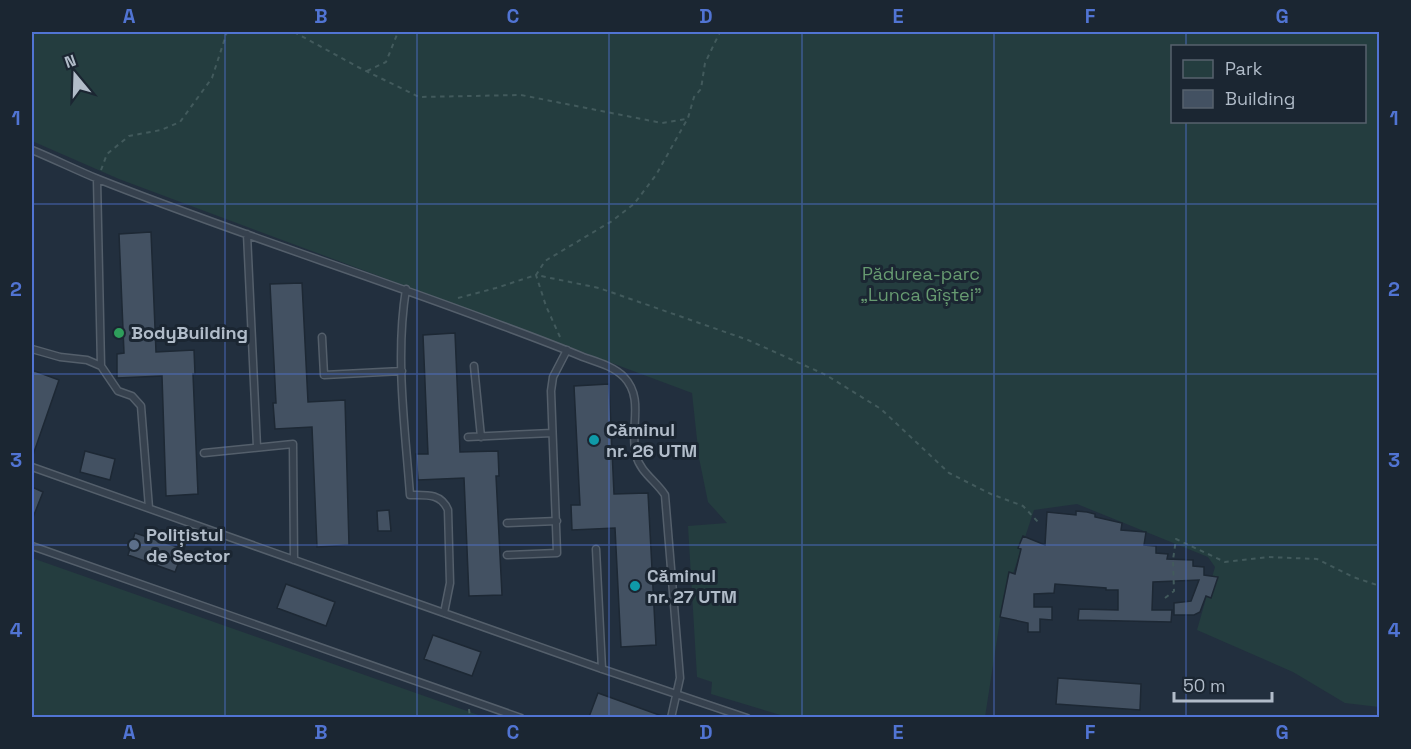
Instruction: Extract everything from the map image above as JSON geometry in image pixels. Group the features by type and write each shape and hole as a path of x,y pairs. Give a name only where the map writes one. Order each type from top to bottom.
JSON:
{"lane":[{"path":"32,150 97,179 406,289 567,350 612,368 623,376 631,387 636,408 635,453 639,465 658,484 665,495 680,678 678,695 671,717"},
{"path":"97,179 101,366"},
{"path":"247,234 258,447"},
{"path":"406,289 401,320 410,495 432,495 445,503 448,510 450,583 444,613"},
{"path":"322,337 324,375 402,371"},
{"path":"32,349 60,357 87,360 101,366 118,391 132,396 141,406 149,508"},
{"path":"507,555 557,553 552,383 567,350"},
{"path":"474,366 481,437"},
{"path":"468,437 552,433"},
{"path":"204,453 293,444 294,560"},
{"path":"32,467 602,669 747,717"},
{"path":"507,523 557,521"},
{"path":"32,546 522,717"},
{"path":"596,549 602,669"}],"path":[{"path":"97,179 107,154 129,136 160,130 180,122 212,78 226,32"},
{"path":"294,32 419,97 521,95 662,123 687,118"},
{"path":"367,71 386,62 398,32"},
{"path":"536,275 545,261 612,221 634,204 656,175 687,118 694,97 701,88 705,63 720,32"},
{"path":"536,275 546,306 567,350"},
{"path":"450,297 459,298 536,275 599,288 747,340 826,375 881,410 949,473 991,494 1023,506 1039,523"},
{"path":"1165,598 1174,591 1173,560 1176,539 1226,562 1268,557 1317,558 1353,577 1380,586"}],"green space":[{"name":"Pădurea-parc „Lunca Gîștei”","path":"32,32 1379,32 1379,707 1345,703 1293,672 1197,630 1215,567 1208,557 1077,504 1034,510 1002,607 985,717 787,717 711,694 712,682 697,677 688,526 727,523 708,502 699,458 692,393 119,179 32,141"},
{"path":"32,558 484,717 32,717"}],"building":[{"path":"151,232 156,352 194,350 198,494 166,496 162,376 117,378 117,354 124,353 119,234"},
{"path":"302,283 308,402 345,400 349,545 317,547 312,427 275,429 273,403 276,403 270,284"},
{"path":"455,333 460,452 498,451 499,476 496,476 502,595 469,596 464,478 418,480 416,454 428,454 423,335"},
{"path":"32,370 59,380 33,455 32,455"},
{"path":"609,384 614,494 648,493 656,645 621,647 615,528 572,530 571,505 580,505 574,386"},
{"path":"85,451 115,459 110,480 80,472"},
{"path":"32,487 43,492 32,520"},
{"path":"389,510 391,531 378,531 377,511"},
{"path":"1076,511 1095,514 1095,517 1122,523 1121,530 1146,532 1144,545 1156,546 1156,553 1168,554 1167,559 1193,560 1193,566 1204,567 1204,575 1218,577 1211,598 1206,596 1200,612 1194,615 1174,615 1174,603 1191,601 1199,580 1153,582 1152,610 1172,610 1171,622 1078,620 1079,609 1118,610 1118,590 1055,584 1054,593 1034,594 1034,607 1052,607 1052,620 1040,619 1040,632 1028,632 1028,623 1000,617 1009,572 1015,574 1021,549 1018,548 1023,536 1045,545 1047,512 1076,515"},
{"path":"135,533 184,549 175,572 128,555"},
{"path":"286,584 335,602 326,626 277,608"},
{"path":"433,635 481,652 472,676 424,659"},
{"path":"1058,678 1141,684 1140,710 1056,704"},
{"path":"598,693 662,716 662,717 589,717"}],"place":[{"name":"BodyBuilding","path":"119,333"},
{"name":"Căminul nr. 26 UTM","path":"594,440"},
{"name":"Polițistul de Sector","path":"134,545"},
{"name":"Căminul nr. 27 UTM","path":"635,586"}]}
